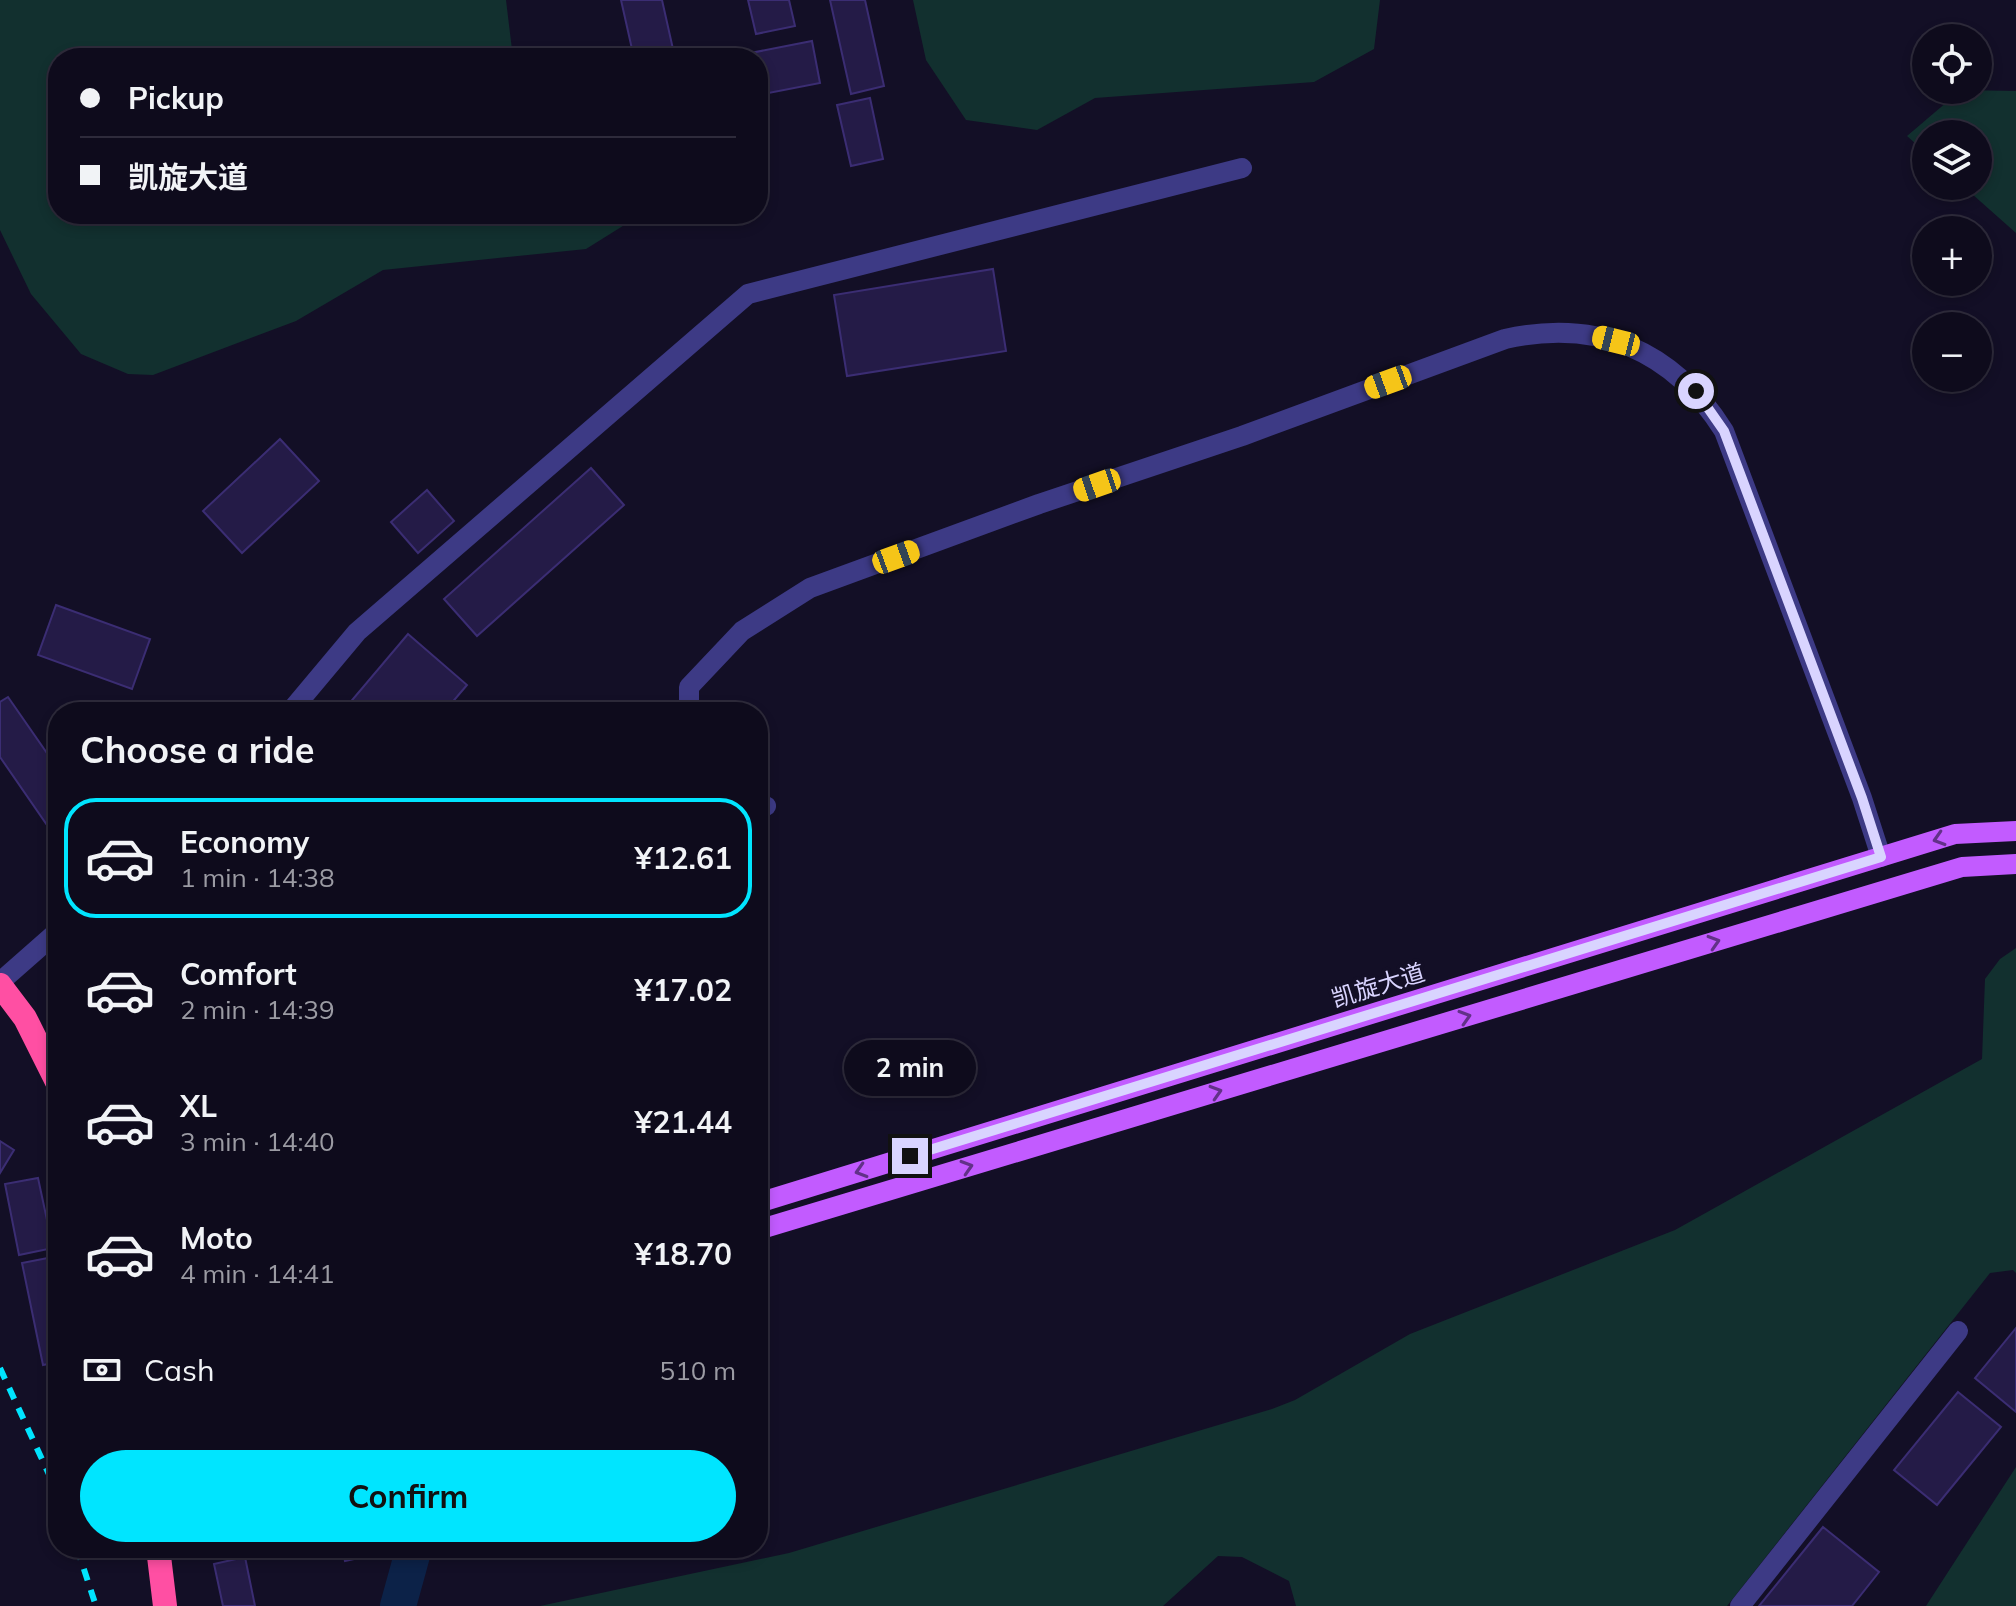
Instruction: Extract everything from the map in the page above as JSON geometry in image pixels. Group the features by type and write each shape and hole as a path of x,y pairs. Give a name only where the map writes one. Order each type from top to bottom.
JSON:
{"highway":[{"path":"0,984 25,1018 48,1064"},
{"path":"159,1558 165,1606"}],"main road":[{"name":"凯旋大道","path":"768,1200 1955,834 2016,831"},
{"path":"768,1227 1962,867 2016,864"}],"street":[{"path":"298,702 357,632 748,294 1242,168"},
{"path":"689,702 689,687 742,631 810,588 1039,504 1242,436 1505,339 1527,334 1572,332 1616,341 1658,360 1696,391 1724,431 1862,798 1881,857"},
{"path":"0,984 48,940"},
{"path":"1740,1606 1958,1331"}],"green space":[{"path":"0,0 506,0 512,48 48,48 48,224 626,224 586,249 383,270 296,321 153,375 128,374 81,354 31,294 0,230"},
{"path":"913,0 1380,0 1374,49 1314,82 1095,98 1037,130 966,120 926,60"},
{"path":"1992,91 2016,91 2016,233 1979,200 1992,200 1992,120 1926,120 1945,104 1992,104"},
{"path":"2016,948 2016,1273 2013,1270 1990,1273 1727,1606 1296,1606 1289,1581 1242,1557 1218,1556 1163,1606 540,1606 789,1553 1295,1400 1410,1334 1675,1230 1982,1059 1985,979 2000,959"},
{"path":"2016,1467 2016,1606 1926,1606"}],"building":[{"path":"621,0 662,0 673,48 632,48"},
{"path":"748,0 789,0 795,26 756,34"},
{"path":"830,0 865,0 884,86 851,94"},
{"path":"812,41 820,83 768,93 768,50"},
{"path":"870,98 883,159 851,166 837,105"},
{"path":"993,269 1006,351 847,376 834,295"},
{"path":"280,439 319,481 242,553 203,511"},
{"path":"591,468 624,505 477,636 444,599"},
{"path":"427,490 454,521 418,553 391,522"},
{"path":"56,605 150,639 132,689 38,655"},
{"path":"408,634 467,685 453,702 350,702"},
{"path":"8,697 48,755 48,827 0,757 0,702"},
{"path":"0,1141 14,1150 0,1173"},
{"path":"38,1178 48,1225 48,1249 19,1255 5,1184"},
{"path":"48,1258 48,1364 43,1365 22,1263"},
{"path":"2016,1328 2016,1412 1975,1378"},
{"path":"1958,1392 2001,1427 1937,1505 1894,1470"},
{"path":"1823,1527 1879,1572 1852,1606 1759,1606"},
{"path":"245,1558 255,1606 223,1606 214,1564"}],"waterway":[{"path":"398,1606 411,1558"}],"railway":[{"path":"0,1368 48,1472"},
{"path":"80,1558 96,1606"}],"route":[{"path":"910,1156 1881,857 1862,798 1724,431 1696,391"}]}
